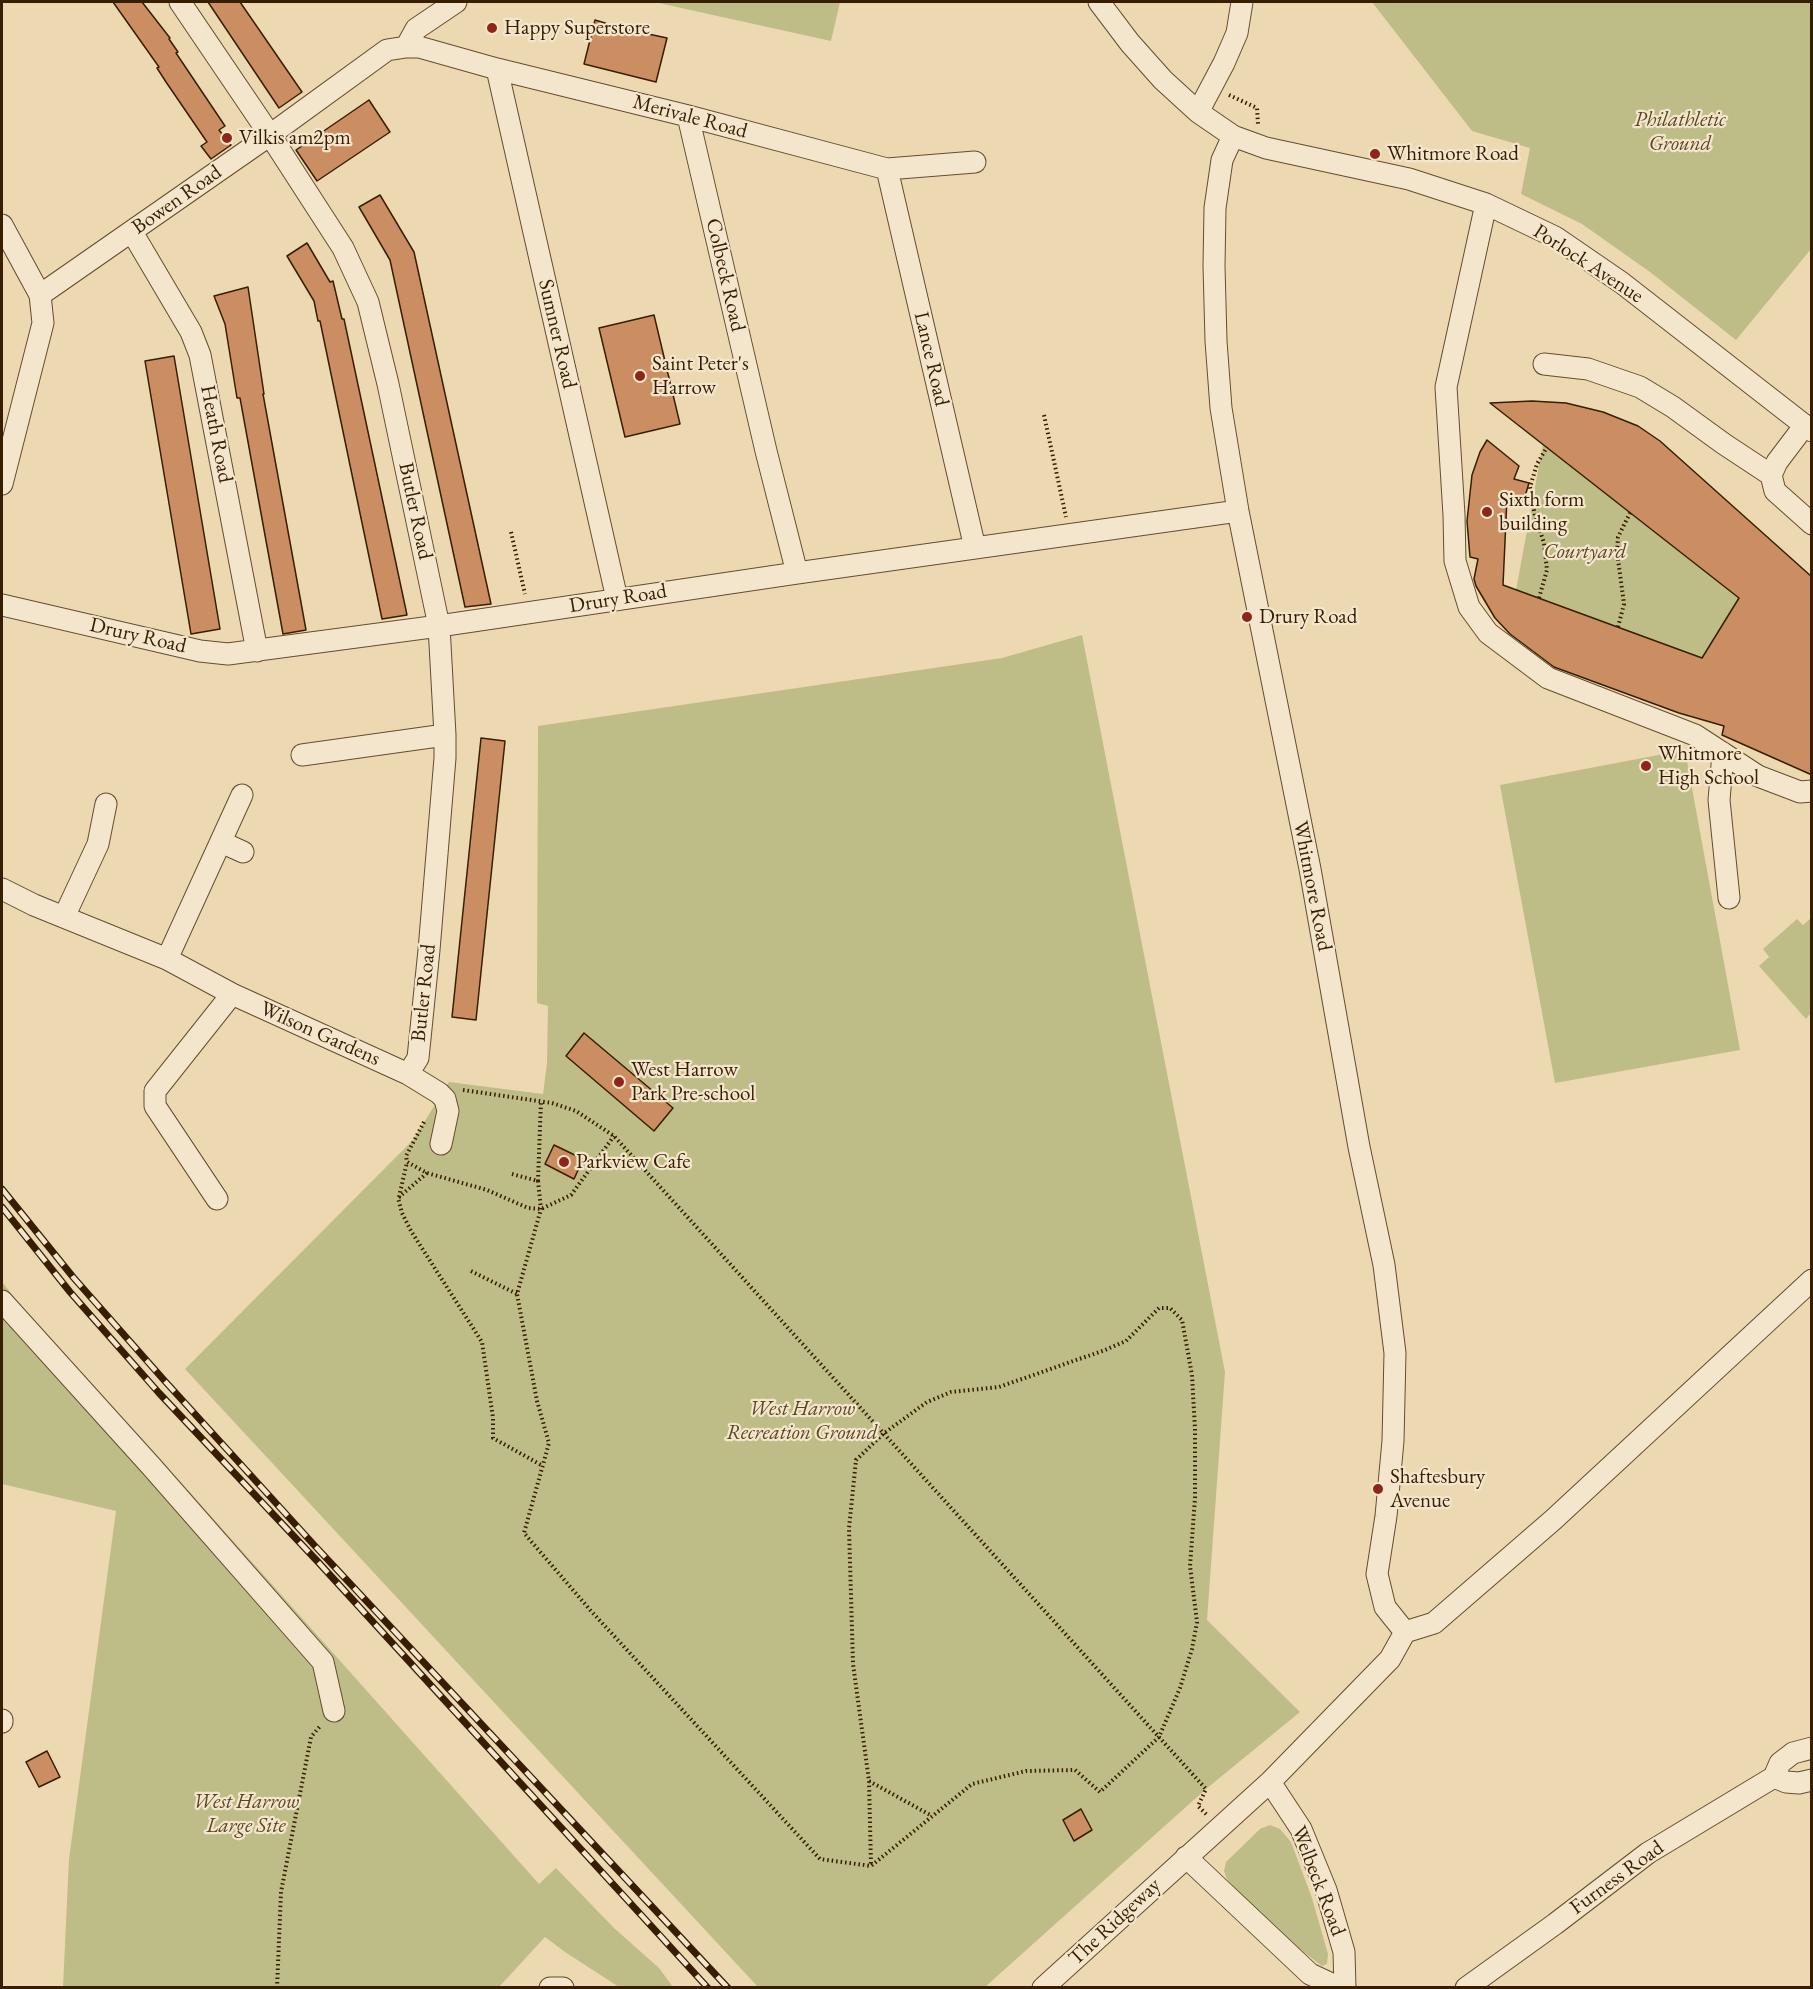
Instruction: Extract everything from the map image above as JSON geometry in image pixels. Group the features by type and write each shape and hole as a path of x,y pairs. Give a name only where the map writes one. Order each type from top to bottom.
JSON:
{"street":[{"name":"Butler Road","path":"180,2 343,248 368,302 440,626 445,758 418,1058 408,1074"},
{"path":"406,46 416,29 456,2"},
{"name":"Porlock Avenue","path":"1099,2 1130,43 1163,80 1198,112 1233,136 1266,148 1409,179 1486,204 1554,237 1622,283 1808,428"},
{"path":"1198,112 1237,33 1242,2"},
{"name":"Bowen Road","path":"40,295 270,135 387,50 406,46"},
{"name":"Merivale Road","path":"406,46 418,47 688,116 887,170 975,162"},
{"name":"Sumner Road","path":"497,69 617,599"},
{"name":"Colbeck Road","path":"688,116 766,451 797,573"},
{"name":"Whitmore Road","path":"1233,136 1222,160 1215,208 1216,341 1221,408 1238,511 1310,869 1359,1148 1384,1265 1395,1353 1394,1441 1377,1574 1385,1607 1405,1632"},
{"name":"Lance Road","path":"887,170 975,548"},
{"path":"1486,204 1446,387 1455,561 1469,607 1488,633 1548,678 1695,735 1758,776 1800,792 1812,791"},
{"path":"2,225 40,295 43,324 2,484"},
{"name":"Heath Road","path":"132,232 191,332 201,356 257,651"},
{"path":"1544,364 1588,369 1640,387 1771,475"},
{"path":"1808,428 1776,462 1771,475 1775,491 1812,524"},
{"name":"Drury Road","path":"2,605 200,651 228,654 440,626 1238,511"},
{"path":"302,755 445,735"},
{"path":"1723,753 1719,800 1729,898"},
{"path":"167,959 242,795"},
{"path":"64,917 98,844 106,804"},
{"path":"221,842 243,852"},
{"name":"Wilson Gardens","path":"2,889 167,959 232,994 408,1074 445,1099 448,1111 441,1144"},
{"path":"217,1199 155,1106 156,1091 232,994"},
{"path":"1340,1988 1304,1981 1186,1857 1270,1782 1390,1659 1405,1632 1434,1623 1807,1293"},
{"path":"2,1301 323,1662 334,1711"},
{"name":"Furness Road","path":"1466,1988 1648,1853 1774,1777 1780,1763 1793,1753 1812,1748"},
{"path":"1774,1777 1786,1782 1812,1780"},
{"name":"Welbeck Road","path":"1270,1782 1300,1829 1326,1890 1344,1952 1346,1988"},
{"name":"The Ridgeway","path":"1043,1988 1186,1857"},
{"path":"550,1988 563,1988"}],"path":[{"path":"1228,95 1257,108 1258,128"},
{"path":"1044,415 1070,535"},
{"path":"1539,598 1546,570 1544,543 1534,516 1530,487 1547,447"},
{"path":"1618,627 1624,604 1617,552 1618,537 1630,513"},
{"path":"511,532 529,613"},
{"path":"453,1088 541,1101 576,1111 615,1136 1206,1789 1198,1806 1208,1816"},
{"path":"541,1101 538,1182 541,1209 517,1294 537,1401 549,1443 524,1533 591,1611 820,1859 871,1866 972,1784 1026,1771 1075,1770 1100,1792 1159,1737 1180,1688 1192,1649 1197,1622 1190,1566 1195,1498 1192,1375 1182,1320 1170,1308 1159,1308 1126,1341 1018,1381 992,1388 951,1392 927,1402 883,1434 856,1460 849,1527 854,1664 869,1781 871,1866"},
{"path":"428,1113 406,1156 407,1162 398,1198 402,1213 411,1231 482,1342 493,1418 493,1438 543,1466"},
{"path":"407,1162 427,1173 488,1190 528,1208 541,1209 572,1195 615,1136"},
{"path":"398,1198 427,1173"},
{"path":"512,1174 538,1182"},
{"path":"471,1271 517,1294"},
{"path":"277,1988 281,1892 311,1737 334,1711"},
{"path":"869,1781 932,1816"}],"green space":[{"path":"654,2 840,2 831,41"},
{"name":"Philathletic Ground","path":"1372,2 1811,2 1811,249 1736,340 1650,272 1582,224 1521,194 1530,148 1472,131"},
{"name":"Courtyard","path":"1543,444 1739,598 1702,658 1516,590"},
{"name":"West Harrow Recreation Ground","path":"1082,635 1225,1372 1207,1620 1300,1712 1206,1789 985,1987 758,1987 185,1369 413,1140 449,1082 543,1094 547,1063 548,1006 537,1003 538,726 1002,658"},
{"path":"1685,750 1740,1050 1555,1083 1500,785"},
{"path":"1811,918 1811,1013 1806,1019 1759,966 1769,957 1763,949 1797,919 1803,925"},
{"name":"West Harrow Large Site","path":"2,1282 35,1323 153,1451 539,1884 556,1868 614,1928 659,1968 673,1987 619,1987 545,1937 499,1987 63,1987 69,1859 116,1511 2,1484"},
{"path":"1270,1825 1280,1829 1291,1842 1312,1898 1328,1954 1327,1964 1322,1966 1267,1924 1227,1879 1224,1871 1226,1862 1260,1829"}],"building":[{"path":"113,2 142,2 170,38 178,52 176,53 225,126 219,130 231,145 211,159 201,146 207,142 157,68 159,67"},
{"path":"208,2 240,2 302,92 279,108"},
{"path":"595,20 667,38 656,82 584,64"},
{"path":"369,100 390,132 317,181 296,150"},
{"path":"380,195 414,252 491,604 465,607 390,260 359,207"},
{"path":"307,243 330,282 333,281 342,319 344,319 407,615 382,619 320,321 318,321 314,301 287,256"},
{"path":"248,287 263,394 306,630 283,634 240,398 237,398 225,324 214,296"},
{"name":"Saint Peter's Harrow","path":"654,315 680,424 625,437 599,328"},
{"path":"174,356 220,629 191,634 145,361"},
{"path":"1532,401 1566,403 1603,412 1638,426 1660,441 1812,577 1812,775 1722,735 1724,726 1679,713 1554,667 1510,634 1495,618 1476,586 1474,579 1478,559 1470,557 1467,521 1472,475 1487,440 1519,466 1514,479 1529,483 1523,503 1507,498 1503,585 1702,658 1739,598 1490,403"},
{"path":"481,738 505,741 476,1020 452,1017"},
{"name":"West Harrow Park Pre-school","path":"584,1033 673,1108 654,1131 566,1056"},
{"name":"Parkview Cafe","path":"554,1145 583,1159 574,1179 545,1164"},
{"path":"47,1751 60,1777 39,1787 26,1762"},
{"path":"1081,1809 1092,1830 1074,1841 1063,1820"}],"railway":[{"path":"2,1189 73,1277 163,1379 315,1546 728,1988"},
{"path":"2,1207 70,1292 159,1393 319,1563 708,1988"}],"place":[{"name":"Happy Superstore","path":"492,28"},
{"name":"Vilkis am2pm","path":"227,138"},
{"name":"Whitmore Road","path":"1375,154"},
{"name":"Saint Peter's Harrow","path":"640,376"},
{"name":"Sixth form building","path":"1487,512"},
{"name":"Drury Road","path":"1247,617"},
{"name":"Whitmore High School","path":"1646,766"},
{"name":"West Harrow Park Pre-school","path":"619,1082"},
{"name":"Parkview Cafe","path":"564,1162"},
{"name":"Shaftesbury Avenue","path":"1378,1489"}]}
